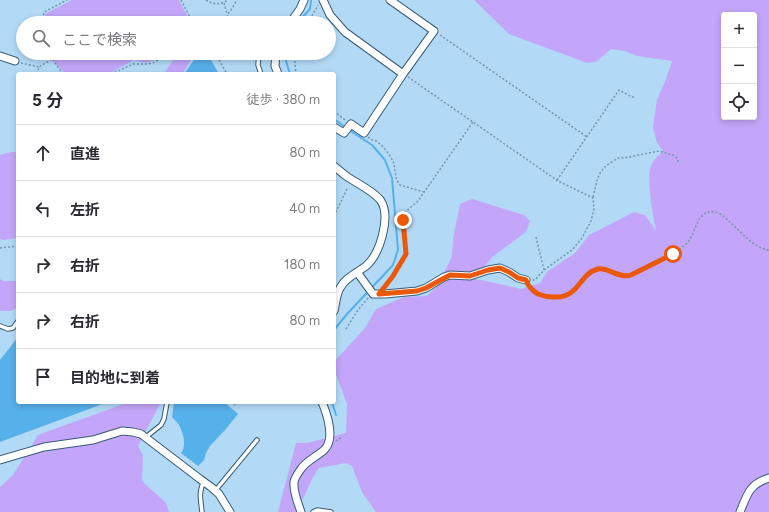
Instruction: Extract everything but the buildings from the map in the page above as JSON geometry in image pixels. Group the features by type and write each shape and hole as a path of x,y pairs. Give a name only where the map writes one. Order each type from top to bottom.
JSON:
{"street":[{"path":"295,16 304,0"},
{"path":"336,128 344,133 351,124 364,133 403,74 434,31 390,0"},
{"path":"321,2 331,16"},
{"path":"336,22 345,32 403,74"},
{"path":"0,56 15,62"},
{"path":"275,60 275,66 277,72"},
{"path":"336,168 375,195 381,201 384,209 384,230 379,247 374,257 367,265 346,280 340,288 336,298"},
{"path":"358,272 366,285 376,294 417,291 426,288 450,275 470,276 500,268 518,278 526,280"},
{"path":"301,512 294,488 296,474 302,466 326,448 329,441 330,432 328,418 323,404"},
{"path":"0,460 44,447 93,440 122,431 137,433 146,437 219,494 230,512"},
{"path":"740,512 750,490 754,486 769,478"}],"lane":[{"path":"258,60 261,72"},
{"path":"0,326 8,329 13,328 16,324"},
{"path":"146,437 161,425 164,419 167,404"},
{"path":"215,491 258,440"},
{"path":"202,512 200,495 201,487 204,482"},
{"path":"313,512 317,510 331,512"}],"path":[{"path":"43,16 44,12 67,0"},
{"path":"181,0 189,16"},
{"path":"206,0 218,4 224,3 228,0"},
{"path":"227,14 237,0"},
{"path":"312,16 321,2"},
{"path":"224,3 227,14"},
{"path":"434,31 587,137"},
{"path":"38,72 39,67 50,60"},
{"path":"53,60 62,72"},
{"path":"115,72 133,64 148,64 158,60"},
{"path":"219,60 226,72"},
{"path":"295,60 296,72"},
{"path":"15,62 39,67"},
{"path":"403,74 557,181 593,198"},
{"path":"557,181 619,90 632,97 636,97"},
{"path":"336,113 351,124"},
{"path":"346,329 358,310 393,276 406,254 403,220 404,213 418,201 473,122"},
{"path":"364,133 370,139 376,141 383,147 389,155 400,185 424,192"},
{"path":"679,164 677,158 673,155 659,151 624,158 620,157 606,165 599,173 593,198 594,209 591,221 582,238 572,250 544,270 535,280 526,280 527,284 537,293 546,297 560,298 572,293 589,274 598,269 626,277 673,254 683,246 690,238 700,217 707,212 715,212 719,214 751,242 765,250 769,250"},
{"path":"336,212 347,189"},
{"path":"536,237 544,270"},
{"path":"0,248 16,246"},
{"path":"334,443 342,437"}],"shaded area":[{"path":"72,0 179,0 187,16 45,16 45,14"},
{"path":"474,0 769,0 769,512 376,512 362,492 352,466 346,463 319,468 313,477 297,512 278,512 296,443 307,443 346,433 347,404 336,374 336,360 365,328 376,309 404,297 427,296 439,284 452,256 453,239 460,204 472,199 524,215 530,221 526,232 492,257 475,279 521,289 540,283 547,272 575,253 589,235 634,212 645,215 656,231 650,198 649,180 651,166 663,151 657,143 653,127 657,100 672,61 637,56 625,51 611,49 596,62 587,63 509,34"},
{"path":"53,60 134,60 112,72 64,72"},
{"path":"134,60 155,60 150,62"},
{"path":"173,60 191,60 183,72 165,72"},
{"path":"16,152 16,238 3,240 0,239 0,155"},
{"path":"0,279 3,281 16,281 16,308 11,311 0,311"},
{"path":"123,404 160,404 138,446 143,455 142,481 166,503 169,512 0,512 0,487 13,475 38,435"}],"water":[{"path":"194,60 211,60 218,72 185,72"},
{"path":"16,340 16,404 103,404 0,442 0,360"},
{"path":"174,404 226,404 238,414 210,446 204,460 198,466 181,453 184,447 182,431 172,417"}],"waterway":[{"path":"304,16 310,9 311,0"},
{"path":"286,60 289,72"},
{"path":"336,120 345,127"},
{"path":"336,328 393,265 398,250 392,178 385,160 372,145 349,130"},
{"path":"333,404 336,415"}],"route":[{"path":"403,220 406,254 393,276 379,294 417,291 426,288 450,275 470,276 500,268 518,278 526,280 527,284 537,293 546,297 560,298 572,293 589,274 598,269 626,277 673,254"}]}
